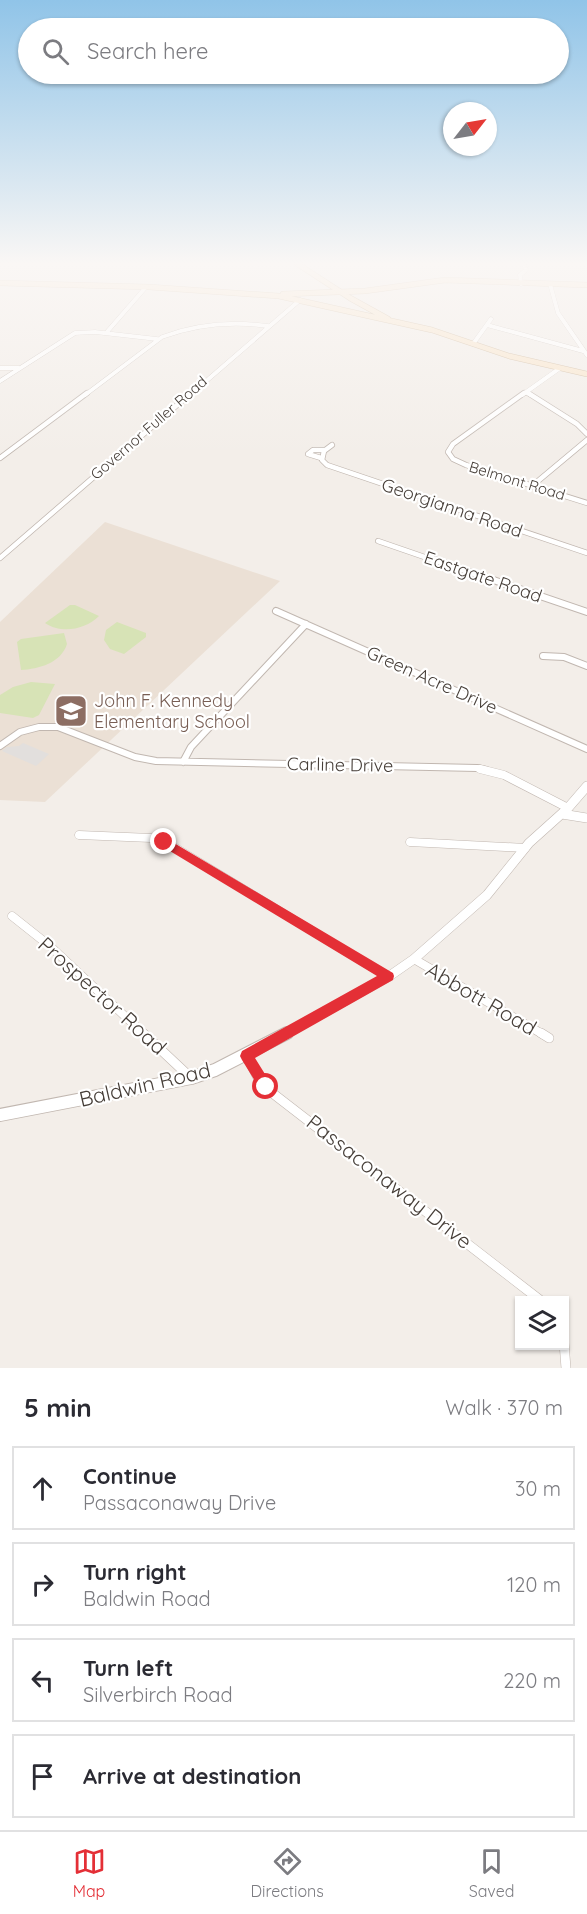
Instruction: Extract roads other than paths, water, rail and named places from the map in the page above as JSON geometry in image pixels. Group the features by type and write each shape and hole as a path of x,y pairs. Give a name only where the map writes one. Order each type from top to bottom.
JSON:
{"main road":[{"path":"419,327 509,356 587,374"}],"street":[{"path":"106,333 111,327"},
{"path":"0,458 157,339 195,327"},
{"name":"Governor Fuller Road","path":"0,558 267,327"},
{"path":"473,344 486,327"},
{"path":"490,327 583,351"},
{"path":"566,327 587,356"},
{"path":"0,381 70,335 88,331 157,339"},
{"path":"0,368 19,368"},
{"name":"Belmont Road","path":"560,368 453,444 448,452 453,459 466,465 587,503"},
{"path":"526,392 577,424 587,434"},
{"path":"532,486 587,440"},
{"path":"324,450 321,458 308,454 312,450 324,450 332,445"},
{"name":"Georgianna Road","path":"321,458 327,465 337,469 587,553"},
{"name":"Eastgate Road","path":"378,541 587,612"},
{"name":"Green Acre Drive","path":"276,611 587,748"},
{"path":"183,762 191,747 306,624"},
{"path":"543,656 564,657 587,666"},
{"name":"Carline Drive","path":"0,746 24,729 45,725 65,728 140,759 183,762 477,768 504,775 565,811"},
{"name":"Baldwin Road","path":"0,1115 191,1078 246,1056 414,959 487,894 525,848 565,811 587,786"},
{"path":"565,811 587,818"},
{"path":"80,835 151,838 169,844 388,976"},
{"path":"410,842 525,848"},
{"name":"Prospector Road","path":"12,916 51,947 191,1078"},
{"name":"Abbott Road","path":"414,959 549,1038"},
{"name":"Passaconaway Drive","path":"246,1056 271,1092 535,1296"},
{"path":"565,1350 566,1368"}],"place":[{"name":"John F. Kennedy Elementary School","path":"71,711"}]}
